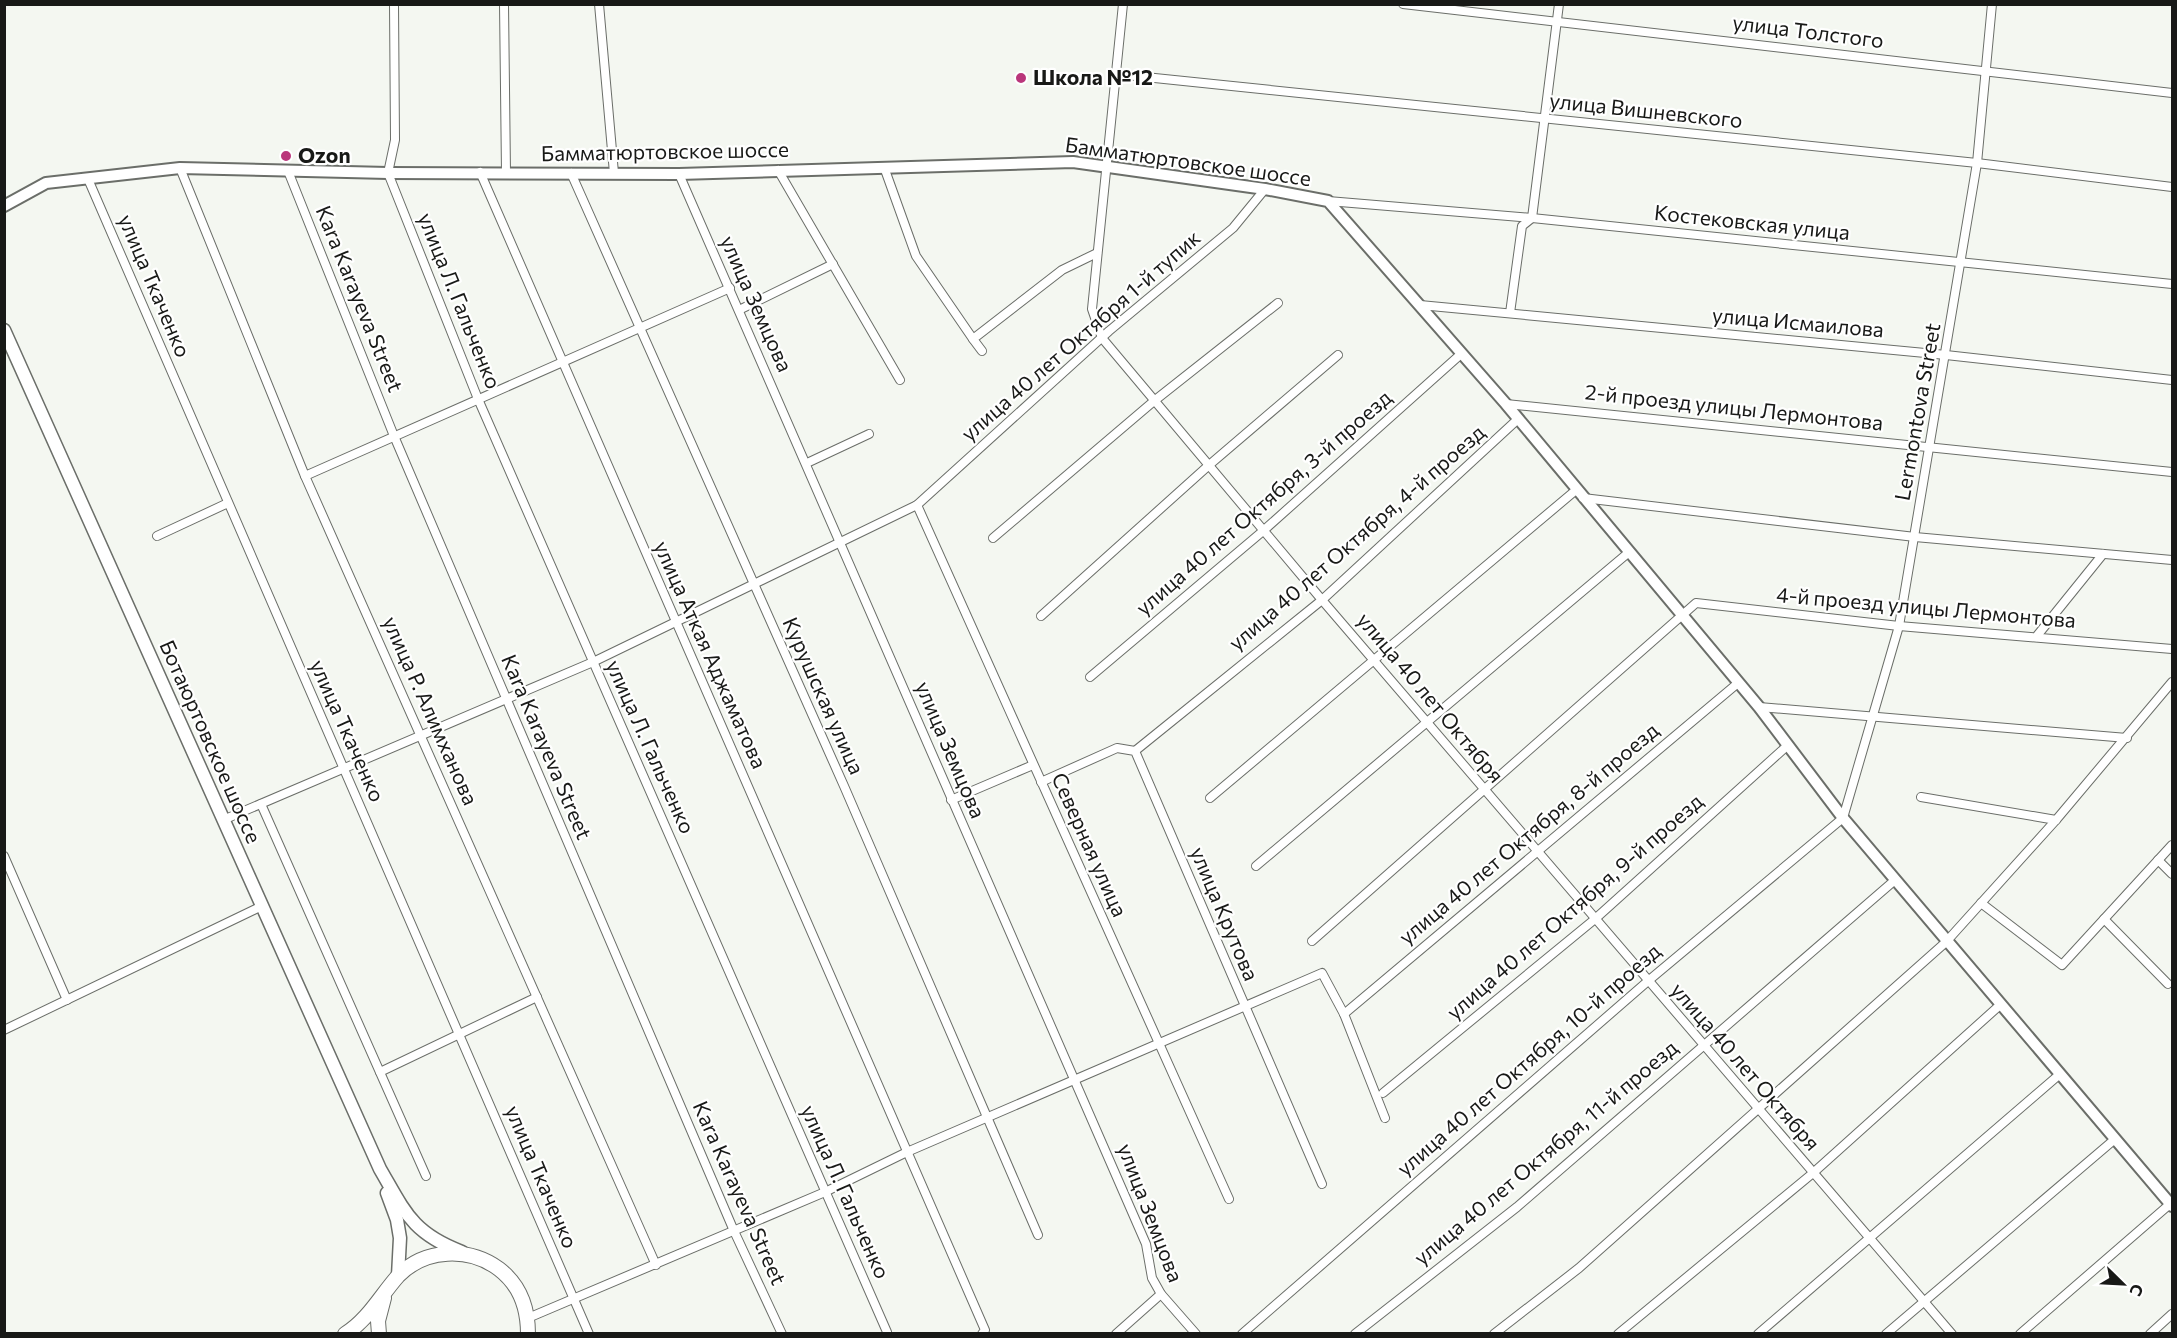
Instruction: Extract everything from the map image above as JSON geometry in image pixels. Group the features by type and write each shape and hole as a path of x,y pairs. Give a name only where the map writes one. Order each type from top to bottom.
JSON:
{"highway":[{"path":"345,1334 385,1296 398,1276 425,1259 441,1254 465,1254 488,1261 507,1275 521,1295 528,1318 528,1334"},
{"path":"379,1334 378,1321 385,1296"}],"main road":[{"name":"Ботаюртовское шоссе","path":"4,330 380,1169"},
{"path":"380,1169 412,1223 427,1237 465,1254"},
{"path":"380,1169 398,1220 400,1238 398,1276"}],"street":[{"path":"388,173 395,140 394,4"},
{"path":"504,4 506,172"},
{"path":"599,4 614,173"},
{"name":"улица 40 лет Октября","path":"1124,4 1092,309 1102,338 1263,531 1952,1334"},
{"name":"улица Толстого","path":"1403,4 2172,93"},
{"path":"1510,313 1522,226 1532,218 1559,4"},
{"name":"Lermontova Street","path":"1843,818 1899,626 1977,163 1992,4"},
{"name":"улица Вишневского","path":"1116,74 1977,163 2172,187"},
{"name":"Бамматюртовское шоссе","path":"4,206 46,183 180,168 388,173 679,174 1073,162 1265,189 1328,201"},
{"path":"884,167 916,256 982,351"},
{"name":"улица Р. Алимханова","path":"180,168 305,476 656,1265"},
{"path":"778,170 900,380"},
{"name":"Kara Karayeva Street","path":"288,171 394,436 734,1231 782,1334"},
{"name":"улица Аткая Аджаматова","path":"480,172 984,1332"},
{"name":"Курушская улица","path":"571,172 1038,1235"},
{"name":"улица Л. Гальченко","path":"388,173 478,399 887,1332"},
{"name":"улица Земцова","path":"679,174 1146,1244 1152,1278 1161,1294 1196,1334"},
{"name":"улица Ткаченко","path":"88,179 589,1334"},
{"name":"улица 40 лет Октября 1-й тупик","path":"224,820 593,662 917,505 1102,338 1233,228 1265,189"},
{"path":"1328,201 1506,404 1628,553 1759,707 1843,818 2171,1205 2020,1334"},
{"name":"Костековская улица","path":"1328,201 1532,218 2172,284"},
{"path":"973,339 1062,270 1098,253"},
{"path":"739,310 832,264"},
{"path":"305,476 730,288"},
{"path":"993,538 1154,401 1278,303"},
{"name":"улица Исмаилова","path":"1420,305 1946,355 2172,380"},
{"name":"улица 40 лет Октября, 3-й проезд","path":"1090,677 1263,531 1461,354"},
{"path":"1041,616 1208,466 1338,355"},
{"name":"2-й проезд улицы Лермонтова","path":"1506,404 2172,472"},
{"name":"улица 40 лет Октября, 4-й проезд","path":"1135,752 1322,600 1518,419"},
{"path":"807,463 868,434"},
{"path":"1210,798 1579,494 1915,537 2172,560"},
{"path":"157,536 228,503"},
{"name":"Северная улица","path":"917,505 1229,1199"},
{"path":"1256,866 1628,553"},
{"path":"2036,637 2103,554"},
{"name":"4-й проезд улицы Лермонтова","path":"1312,941 1696,603 1899,626 2172,649"},
{"path":"1494,1334 1579,1268 1946,942 2056,820 2172,682"},
{"name":"улица 40 лет Октября, 8-й проезд","path":"1344,1014 1536,850 1738,683"},
{"path":"1759,707 2127,738"},
{"name":"улица 40 лет Октября, 9-й проезд","path":"1383,1093 1595,919 1788,745"},
{"path":"1041,782 1117,748 1135,752"},
{"name":"улица Крутова","path":"1135,752 1322,1184"},
{"path":"951,800 1033,765"},
{"path":"1921,797 2056,820"},
{"path":"261,804 426,1176"},
{"name":"улица 40 лет Октября, 10-й проезд","path":"1242,1334 1648,981 1843,818"},
{"path":"1981,903 2062,965 2172,845"},
{"path":"4,856 67,1000"},
{"path":"2158,860 2172,874"},
{"name":"улица 40 лет Октября, 11-й проезд","path":"1355,1334 1517,1207 1895,880"},
{"path":"4,1030 262,906"},
{"path":"2104,919 2168,984"},
{"path":"528,1318 825,1192 907,1152 1322,973 1344,1014 1385,1118"},
{"path":"380,1072 537,997"},
{"path":"1618,1334 1813,1173 2000,1005"},
{"path":"1758,1334 2060,1074"},
{"path":"1886,1334 2115,1139"},
{"path":"1116,1334 1161,1294"},
{"path":"2150,1334 2172,1314"}],"place":[{"name":"Школа №12","path":"1021,78"},
{"name":"Ozon","path":"286,156"}]}
